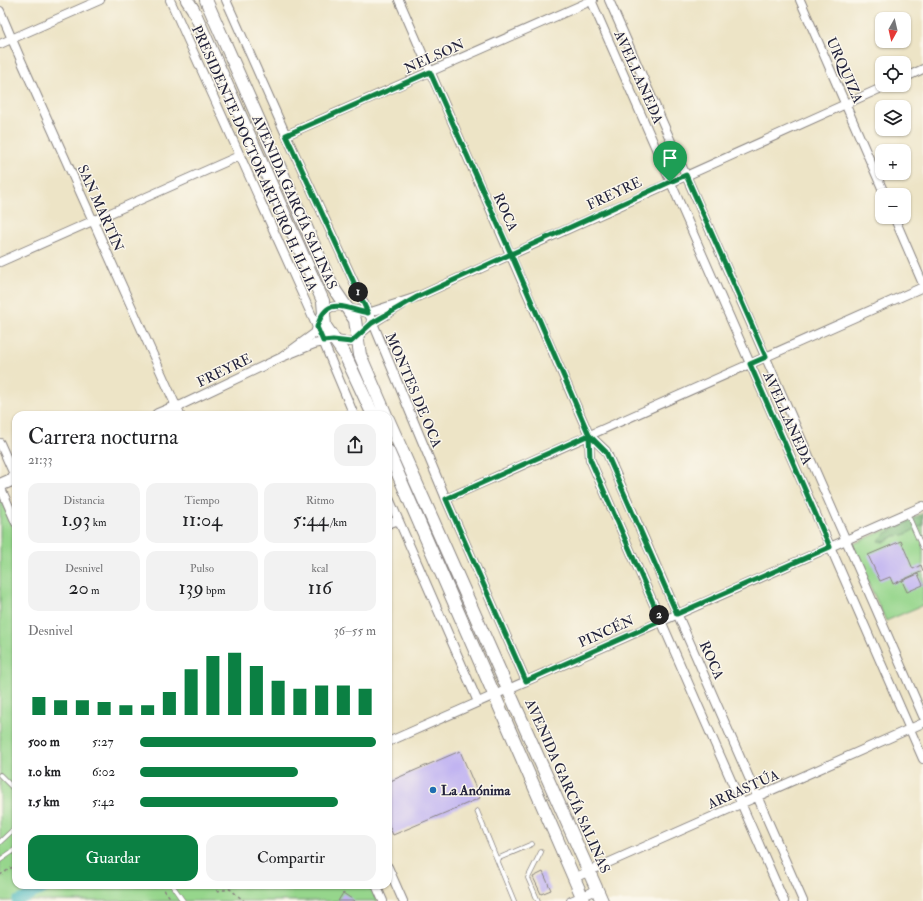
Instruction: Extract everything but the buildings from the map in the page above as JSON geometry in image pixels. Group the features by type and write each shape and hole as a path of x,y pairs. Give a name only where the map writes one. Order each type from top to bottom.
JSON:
{"main road":[{"name":"AVENIDA GARCÍA SALINAS","path":"186,0 196,16 323,301 328,341 345,355 371,411"},
{"name":"AVENIDA GARCÍA SALINAS","path":"206,0 332,286 355,320 360,355 384,411"},
{"name":"AVENIDA GARCÍA SALINAS","path":"392,428 600,896"},
{"path":"392,460 574,878 579,899"},
{"path":"0,486 12,480"}],"street":[{"path":"0,44 100,0"},
{"name":"PRESIDENTE DOCTOR ARTURO H. ILLIA","path":"170,0 317,327 328,341 353,411"},
{"name":"MONTES DE OCA","path":"226,0 368,313 446,499 526,681"},
{"name":"ROCA","path":"399,0 589,435 590,459 784,901"},
{"name":"NELSON","path":"286,135 592,0"},
{"name":"AVELLANEDA","path":"592,0 670,182 923,757"},
{"name":"AVELLANEDA","path":"609,0 923,716"},
{"name":"URQUIZA","path":"800,0 882,188"},
{"name":"SAN MARTÍN","path":"0,11 178,411"},
{"path":"911,75 923,69"},
{"name":"FREYRE","path":"178,411 282,357 328,341 347,343 357,338 372,323 417,297 875,91"},
{"path":"0,262 239,156"},
{"path":"897,224 923,284"},
{"path":"446,499 923,287"},
{"name":"FREYRE","path":"282,357 315,333 322,313 334,306 368,313 417,297"},
{"name":"ROCA","path":"589,435 606,452 803,901"},
{"path":"0,443 12,469"},
{"path":"0,486 12,514"},
{"path":"392,506 478,702"},
{"name":"PINCÉN","path":"392,740 923,506"},
{"path":"392,522 398,520"},
{"name":"ARRASTÚA","path":"574,878 923,723"},
{"path":"914,739 923,735"},
{"path":"392,876 403,901"},
{"path":"378,889 383,901"},
{"path":"579,899 600,896"}],"lane":[{"path":"907,513 922,547"},
{"path":"0,775 12,787"},
{"path":"477,811 514,901"},
{"path":"0,842 12,831"},
{"path":"496,859 532,844"},
{"path":"0,860 12,852"},
{"path":"538,901 528,878 541,852"},
{"path":"175,889 183,901"}],"path":[{"path":"0,875 12,868"},
{"path":"163,889 173,901"},
{"path":"217,889 217,891 230,889 244,901"}],"green space":[{"path":"0,497 12,524 12,889 373,889 378,901 0,901"},
{"path":"923,513 923,605 886,621 851,545"},
{"path":"923,515 923,525 904,535 895,536 884,542 878,541 886,533"}],"waterway":[{"path":"17,901 44,889"}],"place":[{"name":"La Anónima","path":"433,790"}],"route":[{"path":"670,182 511,254 430,72 286,135 368,313 340,306 331,307 325,310 322,313 317,327 323,341 333,340 347,343 351,342 372,323 417,297 511,254 589,435 590,459 661,621 526,681 446,499 589,435 606,452 677,614 830,547 750,364 766,357 686,175 670,182"}]}
